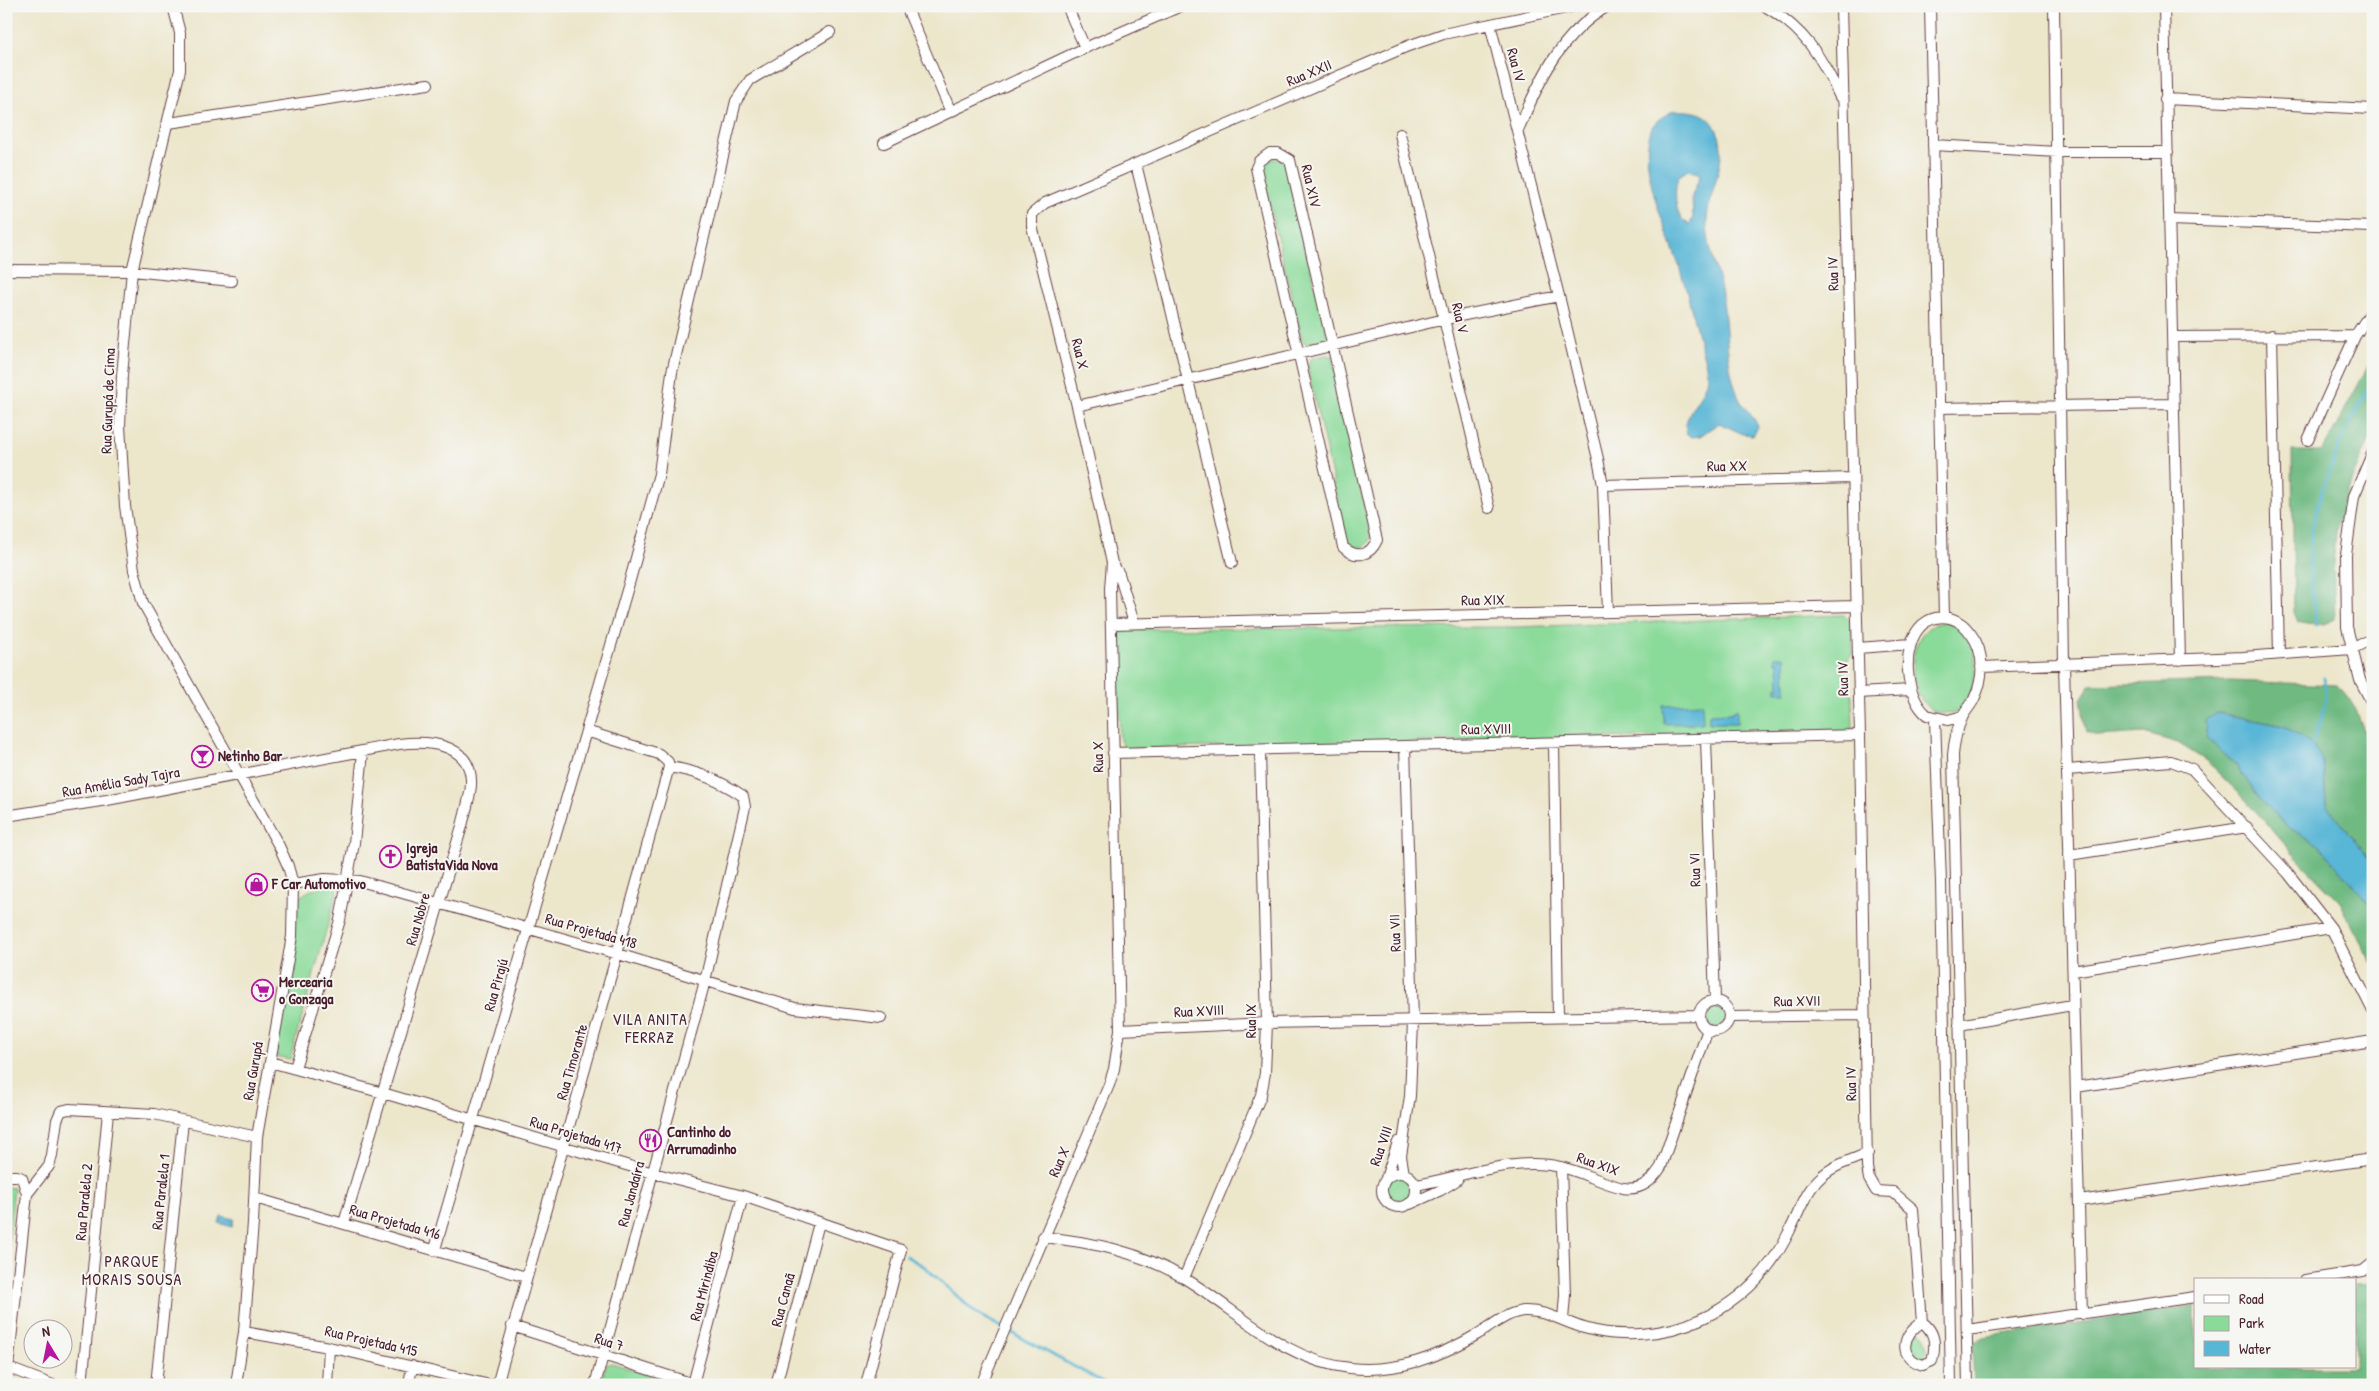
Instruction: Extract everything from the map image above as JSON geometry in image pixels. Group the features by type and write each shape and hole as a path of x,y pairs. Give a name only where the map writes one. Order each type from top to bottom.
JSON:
{"street":[{"name":"Rua Gurupá de Cima","path":"173,6 180,33 180,70 169,124 132,271 124,343 120,426 125,506 134,570 149,616 218,741 240,775"},
{"path":"906,6 950,110"},
{"path":"1067,6 1085,48"},
{"path":"884,144 950,110 1181,6"},
{"name":"Rua XXII","path":"1063,195 1408,46 1443,34 1576,6"},
{"path":"1518,130 1551,60 1573,33 1596,13 1608,6"},
{"path":"1765,6 1796,27 1821,57 1843,103"},
{"name":"Rua IV","path":"1841,6 1860,735 1867,1172 1874,1190 1880,1193 1893,1192 1912,1209 1922,1322"},
{"path":"1930,6 1944,617"},
{"path":"2054,6 2058,152 2064,664 2082,1314"},
{"path":"2164,6 2180,660"},
{"name":"Rua IV","path":"1490,24 1559,296 1602,485 1608,612"},
{"name":"Rua Pirajú","path":"435,1249 630,580 658,474 674,363 736,101 750,80 830,32"},
{"path":"169,124 428,84"},
{"path":"2165,99 2373,109"},
{"name":"Rua V","path":"1400,134 1489,508"},
{"path":"1933,145 2058,152 2168,152"},
{"name":"Rua XIV","path":"1270,153 1278,153 1290,160 1377,540 1369,552 1362,554 1348,552 1343,547 1299,353 1256,168 1259,161 1270,153"},
{"path":"1136,164 1232,563"},
{"name":"Rua X","path":"981,1385 1109,1084 1114,1069 1120,1030 1113,753 1110,576 1112,563 1077,406 1031,220 1036,208 1063,195"},
{"path":"2169,220 2373,228"},
{"path":"6,270 132,271 232,281"},
{"path":"1077,406 1445,319 1559,296"},
{"path":"2308,440 2355,336 2373,309"},
{"path":"2272,335 2279,654"},
{"path":"2172,337 2355,336"},
{"path":"1939,408 2173,404"},
{"path":"2373,452 2369,470 2354,496 2346,555 2347,626 2360,680 2373,704"},
{"name":"Rua XX","path":"1602,485 1852,478"},
{"path":"1112,563 1119,574 1134,623"},
{"name":"Rua XIX","path":"1111,624 1856,606"},
{"path":"1963,716 1948,720 1934,719 1923,711 1910,690 1908,667 1911,644 1922,625 1930,620 1944,617 1957,620 1974,638 1981,667 1978,691 1963,716 1953,755 1968,1385"},
{"path":"1981,667 2180,660 2352,649 2373,638"},
{"path":"1858,648 1911,644"},
{"path":"1859,693 1910,690"},
{"path":"1934,719 1941,882 1952,1385"},
{"path":"586,731 659,754 668,762 668,772"},
{"name":"Rua XVIII","path":"1113,753 1860,735"},
{"name":"Rua VI","path":"1706,739 1715,1000"},
{"name":"Rua Nobre","path":"240,775 399,744 424,743 450,748 466,761 470,776 470,791 454,852 344,1223"},
{"path":"1554,743 1558,1017"},
{"name":"Rua VII","path":"1406,746 1413,1022 1410,1096 1406,1120"},
{"name":"Rua IX","path":"1184,1278 1261,1095 1264,1078 1267,1023 1260,750"},
{"path":"295,1068 340,920 349,878 363,752"},
{"path":"2068,770 2171,761 2192,769 2288,873 2331,928 2373,1011"},
{"name":"Rua Jandaíra","path":"594,1385 705,981 745,807 743,796 729,787 692,772 668,772"},
{"name":"Rua Timorante","path":"497,1385 668,772"},
{"name":"Rua Amélia Sady Tajra","path":"6,816 240,775"},
{"name":"Rua Gurupá","path":"236,1385 244,1332 255,1198 257,1137 292,936 293,884 282,852 240,775"},
{"path":"2070,855 2246,827"},
{"name":"Rua Projetada 418","path":"293,884 325,878 349,878 618,954 795,1008 881,1018"},
{"path":"2073,972 2331,928"},
{"path":"1715,1000 1724,1004 1730,1017 1722,1029 1708,1030 1701,1023 1699,1015 1706,1003 1715,1000"},
{"path":"1959,1025 2072,1005"},
{"name":"Rua XVIII","path":"1120,1030 1267,1023 1413,1022 1699,1015"},
{"name":"Rua XVII","path":"1730,1017 1864,1015"},
{"name":"Rua XIX","path":"1416,1185 1514,1164 1561,1167 1628,1189 1638,1187 1650,1181 1661,1167 1708,1030"},
{"path":"2076,1087 2373,1041"},
{"name":"Rua Projetada 417","path":"270,1062 473,1119 652,1173 743,1196 819,1224 901,1250 866,1385"},
{"path":"27,1194 48,1166 52,1155 57,1120 64,1110 154,1114 257,1137"},
{"name":"Rua Paralela 2","path":"82,1385 108,1112"},
{"name":"Rua VIII","path":"1404,1174 1401,1156 1406,1120"},
{"name":"Rua VIII","path":"1386,1178 1406,1120"},
{"name":"Rua Paralela 1","path":"156,1385 183,1121"},
{"path":"1043,1237 1086,1242 1128,1253 1184,1278 1288,1350 1314,1360 1351,1368 1382,1368 1423,1360 1445,1353 1515,1312 1529,1311 1599,1331 1637,1334 1667,1330 1691,1324 1716,1312 1737,1298 1765,1271 1787,1237 1810,1191 1821,1176 1868,1153"},
{"path":"2079,1201 2373,1159"},
{"path":"1561,1167 1566,1295 1563,1320"},
{"path":"1395,1173 1404,1174 1411,1178 1416,1185 1416,1195 1409,1204 1399,1208 1385,1202 1381,1188 1386,1178 1395,1173"},
{"path":"6,1176 22,1178 27,1194 7,1367 53,1385"},
{"name":"Rua XIX","path":"1409,1204 1441,1190 1464,1176"},
{"name":"Rua Mirindiba","path":"695,1384 743,1196"},
{"name":"Rua Projetada 416","path":"255,1198 526,1276"},
{"name":"Rua Canaã","path":"776,1385 819,1224"},
{"path":"2318,1278 2363,1271 2373,1263"},
{"path":"1967,1330 2194,1297"},
{"path":"1950,1318 1966,1318"},
{"name":"Rua 7","path":"512,1326 695,1384"},
{"name":"Rua Projetada 415","path":"244,1332 329,1346 490,1385"},
{"path":"327,1385 329,1346"},
{"path":"1951,1366 1968,1365"},
{"path":"409,1385 412,1366"}],"green space":[{"path":"1271,159 1279,159 1286,163 1328,338 1324,342 1308,345 1302,340 1261,170 1264,163"},
{"path":"1326,355 1332,356 1371,536 1367,543 1361,547 1354,547 1347,542 1307,366 1312,358"},
{"path":"2373,357 2373,432 2353,476 2337,525 2333,563 2335,619 2317,625 2298,622 2294,612 2292,451 2321,451"},
{"path":"1844,615 1851,622 1853,652 1846,662 1844,673 1846,685 1852,695 1853,727 1849,732 1125,749 1120,740 1117,639 1121,632 1127,629 1517,627"},
{"path":"1944,622 1957,626 1967,635 1973,646 1975,674 1967,701 1960,711 1942,713 1928,707 1918,694 1913,677 1913,658 1918,641 1928,628"},
{"path":"2230,681 2337,685 2344,691 2356,710 2365,733 2370,761 2367,800 2373,828 2373,864 2326,804 2323,762 2284,726 2218,713 2205,721 2207,738 2236,765 2259,798 2291,829 2320,846 2373,908 2373,965 2340,902 2295,856 2244,798 2205,760 2178,743 2144,733 2098,736 2086,732 2081,699 2090,685"},
{"path":"339,885 290,1059 273,1056 297,901 310,891"},
{"path":"1714,1003 1723,1007 1727,1016 1723,1025 1714,1029 1705,1025 1701,1016 1705,1007"},
{"path":"1399,1176 1409,1180 1413,1190 1409,1200 1399,1204 1389,1200 1385,1190 1389,1180"},
{"path":"6,1187 14,1188 6,1269"},
{"path":"2373,1283 2373,1385 1974,1385 1972,1343 1983,1337 2194,1306 2194,1368 2356,1368 2356,1284"},
{"path":"1918,1332 1924,1335 1927,1341 1928,1347 1924,1358 1919,1358 1912,1350 1914,1337"},
{"path":"612,1363 682,1385 600,1385 606,1365"}],"water":[{"path":"1673,111 1701,114 1711,120 1719,137 1721,149 1720,162 1710,200 1707,225 1708,234 1722,295 1731,372 1740,401 1758,427 1753,435 1743,434 1719,423 1700,436 1691,437 1686,433 1688,417 1703,390 1707,370 1682,275 1655,199 1648,162 1648,146 1652,127 1660,119","holes":["1688,170 1698,173 1700,176 1692,196 1693,218 1690,224 1685,222 1678,211 1676,203 1677,181 1679,176"]},
{"path":"1775,657 1785,657 1786,692 1776,692 1776,688 1779,688 1778,662 1775,662"},
{"path":"1702,703 1703,723 1664,724 1663,705"},
{"path":"1737,709 1737,723 1709,723 1709,714 1731,713"},
{"path":"2218,713 2284,726 2312,744 2323,762 2326,804 2373,864 2373,908 2320,846 2291,829 2259,798 2236,765 2207,738 2205,720"},
{"path":"221,1216 234,1219 232,1227 219,1223"}],"waterway":[{"path":"2316,625 2310,556 2316,513 2331,466 2341,443 2373,382"},
{"path":"2312,744 2325,704 2324,678"},
{"path":"906,1256 925,1267 977,1314 1108,1385"},
{"path":"2361,1385 2365,1375 2373,1369"}],"place":[{"name":"Netinho Bar","path":"202,756"},
{"name":"Igreja BatistaVida Nova","path":"390,857"},
{"name":"F Car Automotivo","path":"256,884"},
{"name":"Mercearia o Gonzaga","path":"263,991"},
{"name":"Cantinho do Arrumadinho","path":"651,1141"}],"district":[{"name":"VILA ANITA FERRAZ","path":"650,1028"},
{"name":"PARQUE MORAIS SOUSA","path":"132,1270"}]}
